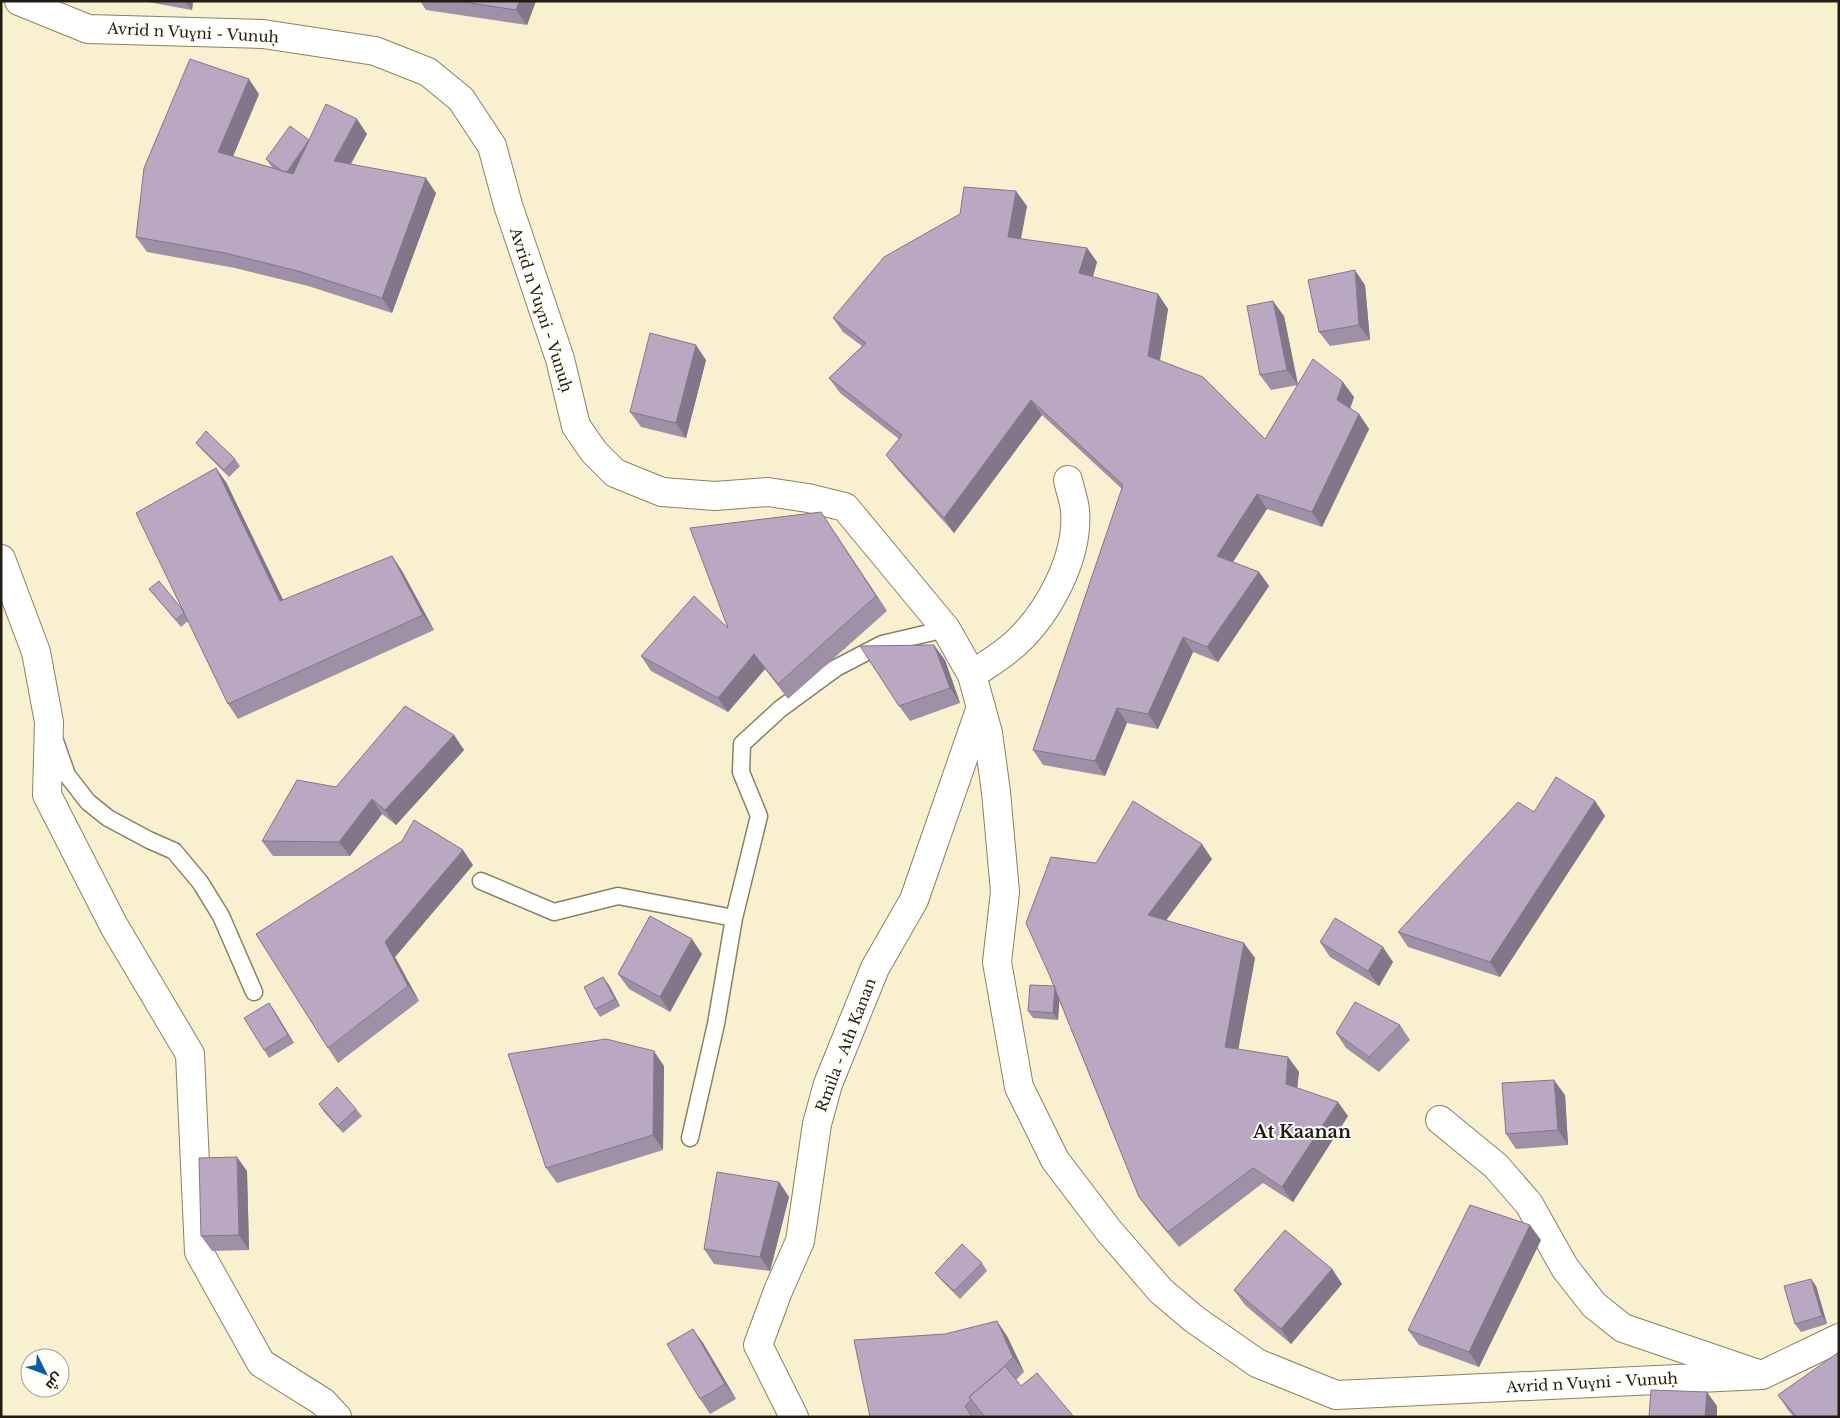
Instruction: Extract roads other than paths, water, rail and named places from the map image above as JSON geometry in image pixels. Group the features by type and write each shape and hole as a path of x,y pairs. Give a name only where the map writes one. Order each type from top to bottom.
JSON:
{"main road":[{"name":"Avrid n Vuɣni - Vunuḥ","path":"19,1 88,29 263,34 375,51 428,72 461,98 492,146 508,205 560,358 576,426 594,452 615,473 662,492 715,496 768,492 845,506 946,629 972,675 988,733 996,792 1004,892 997,962 1019,1087 1055,1160 1109,1231 1161,1291 1257,1363 1336,1395 1762,1375 1839,1338"},
{"path":"972,675 1016,644 1042,612 1062,577 1071,556 1075,510 1068,480"},
{"path":"1,559 36,652 49,722 47,795 114,926 190,1054 199,1252 261,1363 323,1402 337,1417"},
{"name":"Rmila - Ath Kanan","path":"794,1417 758,1344 800,1241 817,1124 828,1084 875,968 914,900 980,707"},
{"path":"1440,1120 1496,1166 1529,1204 1565,1268 1594,1305 1623,1328 1762,1375"}],"lane":[{"path":"690,1138 716,1024 734,918 760,816 740,772 742,744 780,709 836,668 882,644 946,629"},
{"path":"49,722 66,775 88,802 108,818 174,851 200,882 220,916 254,992"},
{"path":"481,881 554,912 618,896 734,918"}],"district":[{"name":"At Kaanan","path":"1302,1132"}]}
